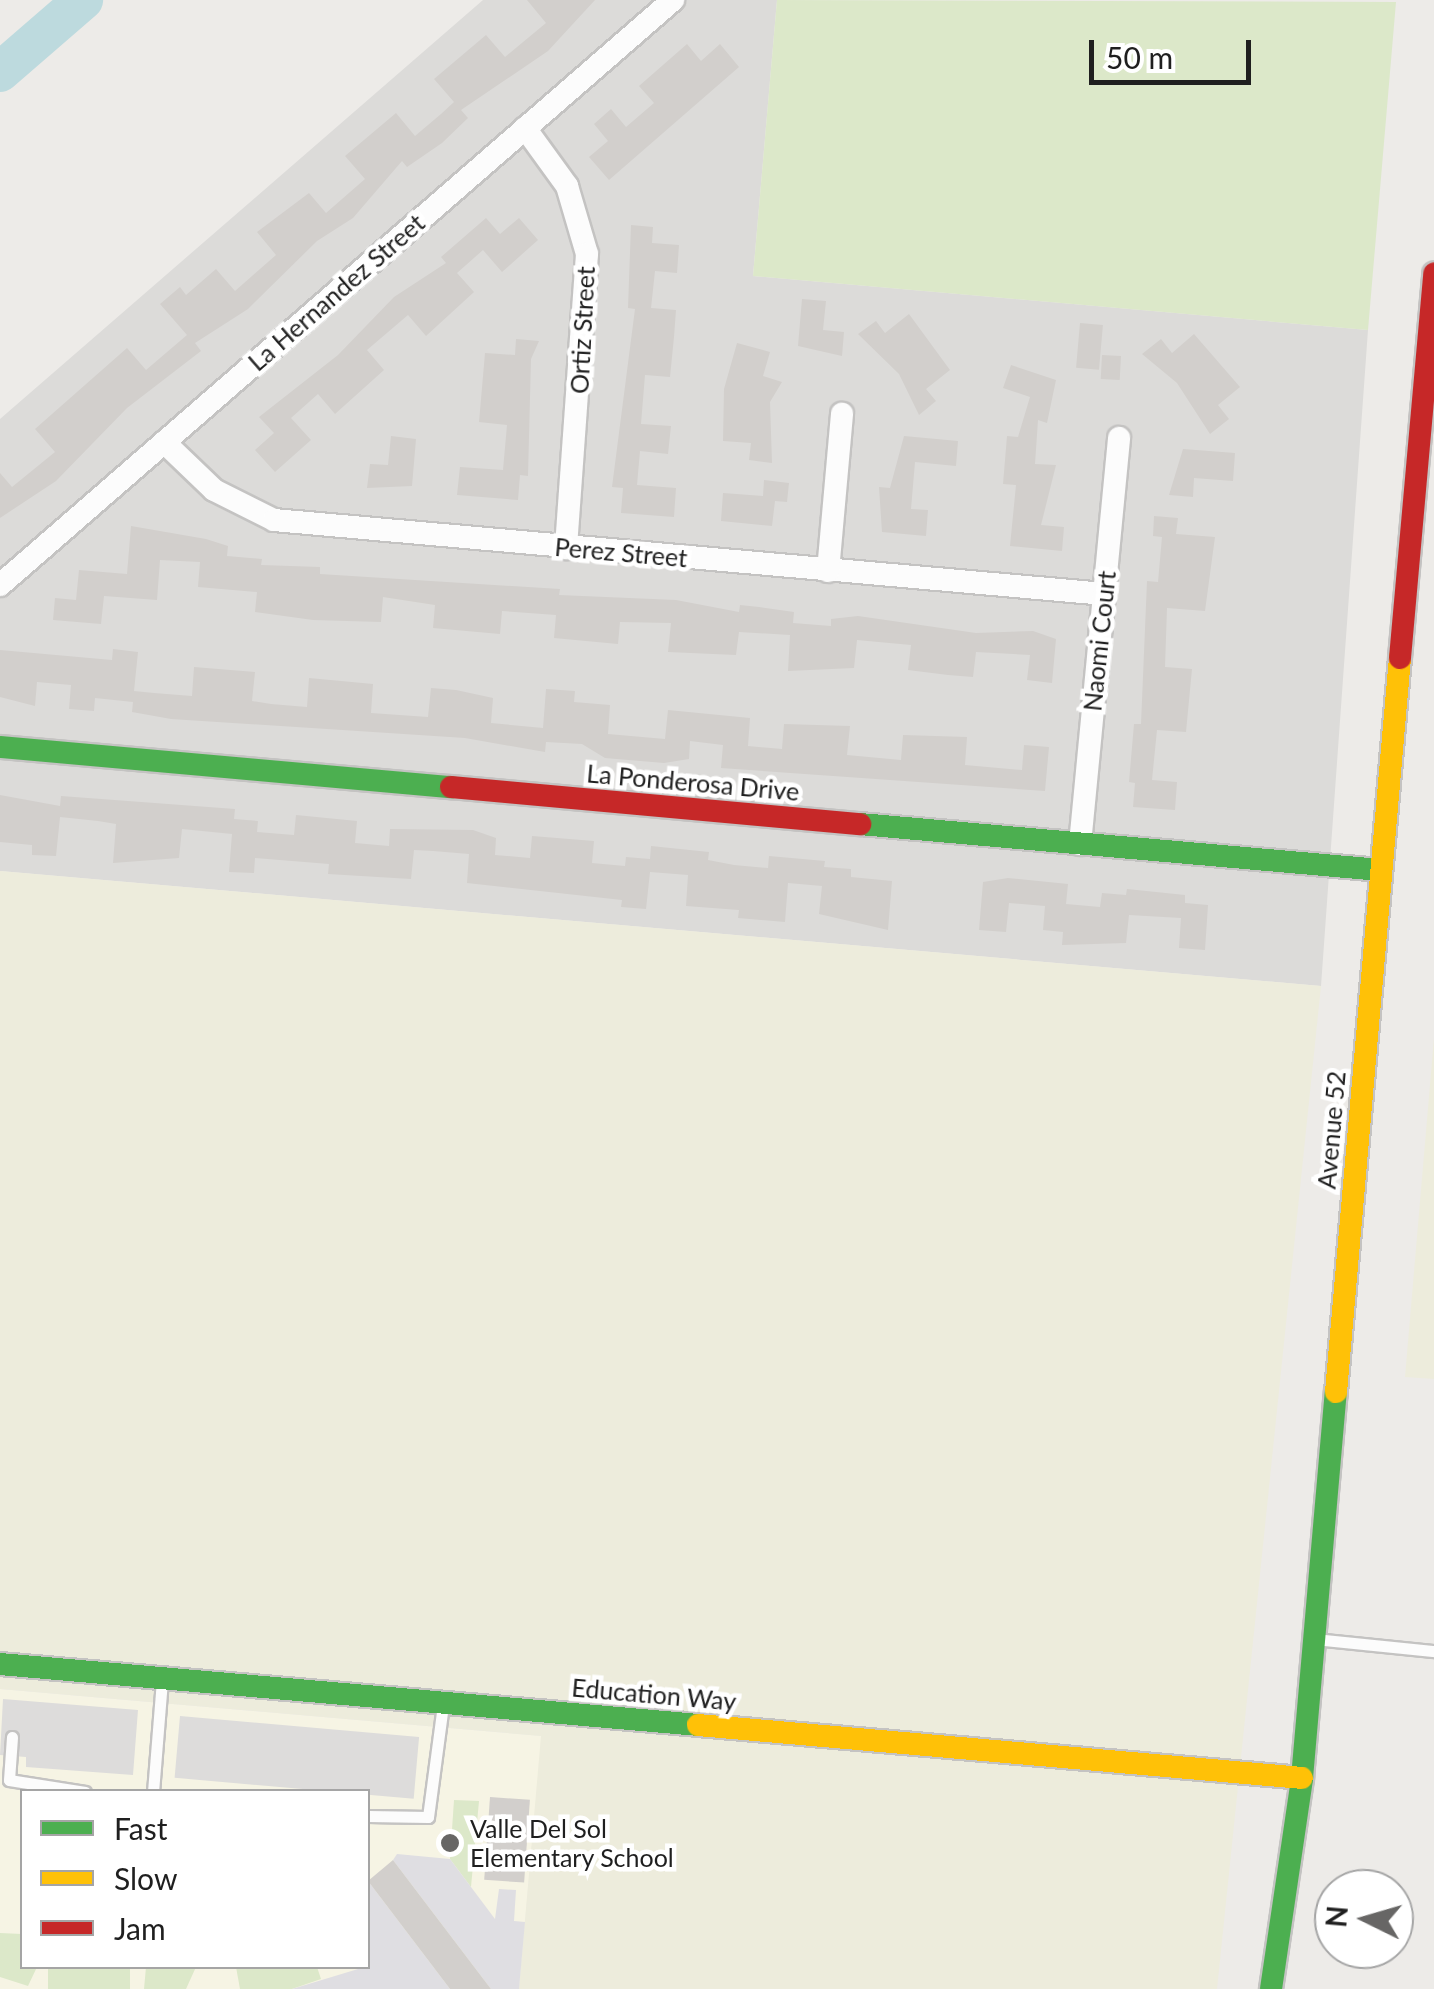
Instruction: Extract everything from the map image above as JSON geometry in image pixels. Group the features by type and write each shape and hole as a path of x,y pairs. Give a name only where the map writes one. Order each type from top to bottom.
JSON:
{"street":[{"name":"La Hernandez Street","path":"0,585 672,0"},
{"name":"Ortiz Street","path":"525,128 567,186 587,254 566,548"},
{"name":"Avenue 52","path":"1272,1989 1302,1778 1382,870 1427,424 1434,274"},
{"path":"828,570 842,414"},
{"name":"Naomi Court","path":"1080,844 1119,438"},
{"name":"Perez Street","path":"164,442 214,490 274,520 1104,594"},
{"name":"La Ponderosa Drive","path":"0,747 1382,870"},
{"name":"Education Way","path":"0,1664 1302,1778"}],"lane":[{"path":"1314,1639 1434,1651"},
{"path":"152,1789 162,1678"},
{"path":"370,1816 428,1817 443,1703"},
{"path":"12,1737 9,1780 66,1789"}],"shaded area":[{"path":"483,0 777,0 753,276 1368,330 1321,986 0,871 0,419"},
{"path":"0,871 1321,986 1217,1989 519,1989 541,1736 0,1689"},
{"path":"1434,1038 1434,1379 1405,1377"},
{"name":"Valle Del Sol Elementary School","path":"0,1689 542,1736 519,1989 0,1989"},
{"path":"3,1699 138,1710 133,1775 26,1767 26,1757 0,1755"},
{"path":"180,1716 419,1737 414,1799 370,1795 370,1789 303,1789 175,1778"},
{"path":"397,1854 450,1859 495,1919 499,1889 516,1890 514,1921 525,1922 519,1989 491,1989 393,1860"},
{"path":"370,1884 450,1989 292,1989 370,1969"}],"green space":[{"path":"777,0 1396,2 1368,330 753,276"},
{"path":"454,1800 479,1801 471,1887 450,1859"},
{"path":"0,1933 20,1934 20,1969 36,1969 28,1986 0,1977"},
{"path":"48,1969 130,1969 130,1989 48,1989"},
{"path":"146,1969 195,1969 186,1989 144,1989"},
{"path":"236,1969 318,1969 321,1979 292,1989 240,1989"}],"building":[{"path":"527,0 595,0 548,51 461,110 468,118 442,143 407,167 402,161 353,218 317,241 248,309 195,343 201,351 127,408 56,481 0,518 0,473 12,487 55,452 35,429 127,348 146,370 187,335 160,304 180,287 186,295 216,269 235,291 276,255 257,232 309,193 326,213 365,179 345,156 396,113 415,136 454,102 434,79 486,35 505,57 546,23"},
{"path":"687,44 701,61 720,44 739,67 609,180 589,157 608,141 594,124 611,109 626,127 654,103 639,86"},
{"path":"486,218 500,234 519,218 538,240 502,272 483,250 457,273 474,292 426,336 408,315 367,350 384,370 335,414 318,394 291,418 311,440 275,472 255,450 274,433 259,417 338,355 394,297 446,263 441,257"},
{"path":"631,225 653,227 652,243 679,245 677,273 655,271 651,308 676,310 670,377 645,375 641,424 671,426 668,454 640,451 637,485 676,488 674,517 621,513 623,488 612,487 635,309 628,308"},
{"path":"802,299 826,301 823,330 844,332 842,356 798,346"},
{"path":"909,314 950,370 926,389 936,401 919,415 899,374 858,334 876,321 885,333"},
{"path":"1080,323 1103,325 1099,370 1076,368"},
{"path":"1194,334 1240,387 1218,405 1229,419 1210,434 1177,383 1142,354 1161,339 1172,353"},
{"path":"516,339 539,341 531,359 528,476 520,475 518,500 457,495 460,467 503,470 507,425 479,422 485,353 515,355"},
{"path":"737,343 770,352 763,376 782,382 770,402 772,463 749,460 751,443 723,441 724,389"},
{"path":"1102,355 1121,356 1120,380 1101,379"},
{"path":"1011,365 1056,380 1047,423 1038,420 1035,464 1056,465 1041,525 1064,527 1062,551 1010,546 1016,485 1003,484 1007,436 1018,437 1030,397 1003,388"},
{"path":"391,436 416,439 412,486 367,488 370,464 388,465"},
{"path":"904,436 958,441 956,466 915,462 911,509 928,510 926,536 882,532 879,487 890,488"},
{"path":"1183,449 1235,453 1233,481 1194,478 1193,497 1169,495"},
{"path":"764,480 789,483 787,502 775,501 772,526 721,521 723,493 763,496"},
{"path":"1154,516 1178,518 1176,534 1215,537 1205,611 1167,608 1165,667 1192,669 1186,732 1157,730 1152,780 1177,782 1175,810 1133,807 1135,783 1129,782 1134,724 1141,724 1147,581 1158,582 1162,537 1153,536"},
{"path":"131,526 206,539 228,546 227,556 262,559 261,565 320,567 320,574 560,589 559,595 676,600 739,612 740,605 794,612 793,623 831,626 831,619 858,616 976,633 1033,631 1056,639 1052,683 1027,680 1030,655 976,652 973,677 948,675 908,670 911,645 857,640 854,668 788,671 790,635 739,632 736,655 668,652 671,623 620,622 618,644 554,638 556,615 502,611 500,634 433,628 435,605 383,597 381,622 313,620 255,612 257,592 198,587 200,562 160,560 157,600 104,596 101,624 53,620 55,598 76,600 79,570 127,574"},
{"path":"113,649 138,652 134,691 192,696 194,667 255,672 252,701 271,704 307,707 309,678 373,684 371,713 428,717 431,688 456,690 493,698 491,723 543,728 546,689 575,691 574,702 610,705 608,734 665,739 668,710 750,718 748,746 782,749 784,724 850,726 847,755 901,760 903,735 967,737 965,765 1022,770 1024,745 1049,747 1045,791 721,768 723,745 690,741 689,759 664,763 605,758 582,744 546,742 545,752 465,738 171,719 132,712 133,702 95,698 94,711 69,709 71,685 37,682 35,706 0,697 0,650 112,660"},
{"path":"0,795 60,806 61,796 235,809 234,819 258,821 257,832 294,835 296,815 357,821 355,843 389,846 390,829 473,830 496,838 495,855 530,858 532,836 594,841 592,863 625,866 626,857 650,859 651,846 709,852 708,860 768,868 769,856 825,861 824,867 851,869 851,877 892,881 888,930 819,914 822,886 788,883 785,922 738,918 739,910 686,906 688,875 650,872 646,909 621,907 622,900 467,883 469,854 414,850 411,879 328,874 329,864 255,858 254,873 229,872 232,834 182,829 179,858 113,863 116,824 60,817 56,856 32,855 32,845 0,842"},
{"path":"1008,878 1068,884 1066,904 1100,907 1102,893 1126,895 1127,889 1185,895 1185,903 1208,905 1205,950 1179,948 1181,918 1129,915 1126,943 1062,945 1063,932 1043,930 1045,906 1009,903 1006,932 979,930 983,882"},
{"path":"490,1797 530,1800 524,1883 484,1880"},
{"path":"393,1860 491,1989 450,1989 370,1879"}],"waterway":[{"path":"0,72 83,0"}],"traffic: fast":[{"path":"0,747 451,787"},
{"path":"860,824 1381,870"},
{"path":"1271,1989 1302,1778 1336,1392"},
{"path":"0,1664 698,1725"}],"traffic: slow":[{"path":"1336,1392 1400,658"},
{"path":"698,1725 1302,1778"}],"traffic: jam":[{"path":"1400,658 1434,274"},
{"path":"451,787 860,824"}],"place":[{"name":"Valle Del Sol Elementary School","path":"450,1843"}]}
